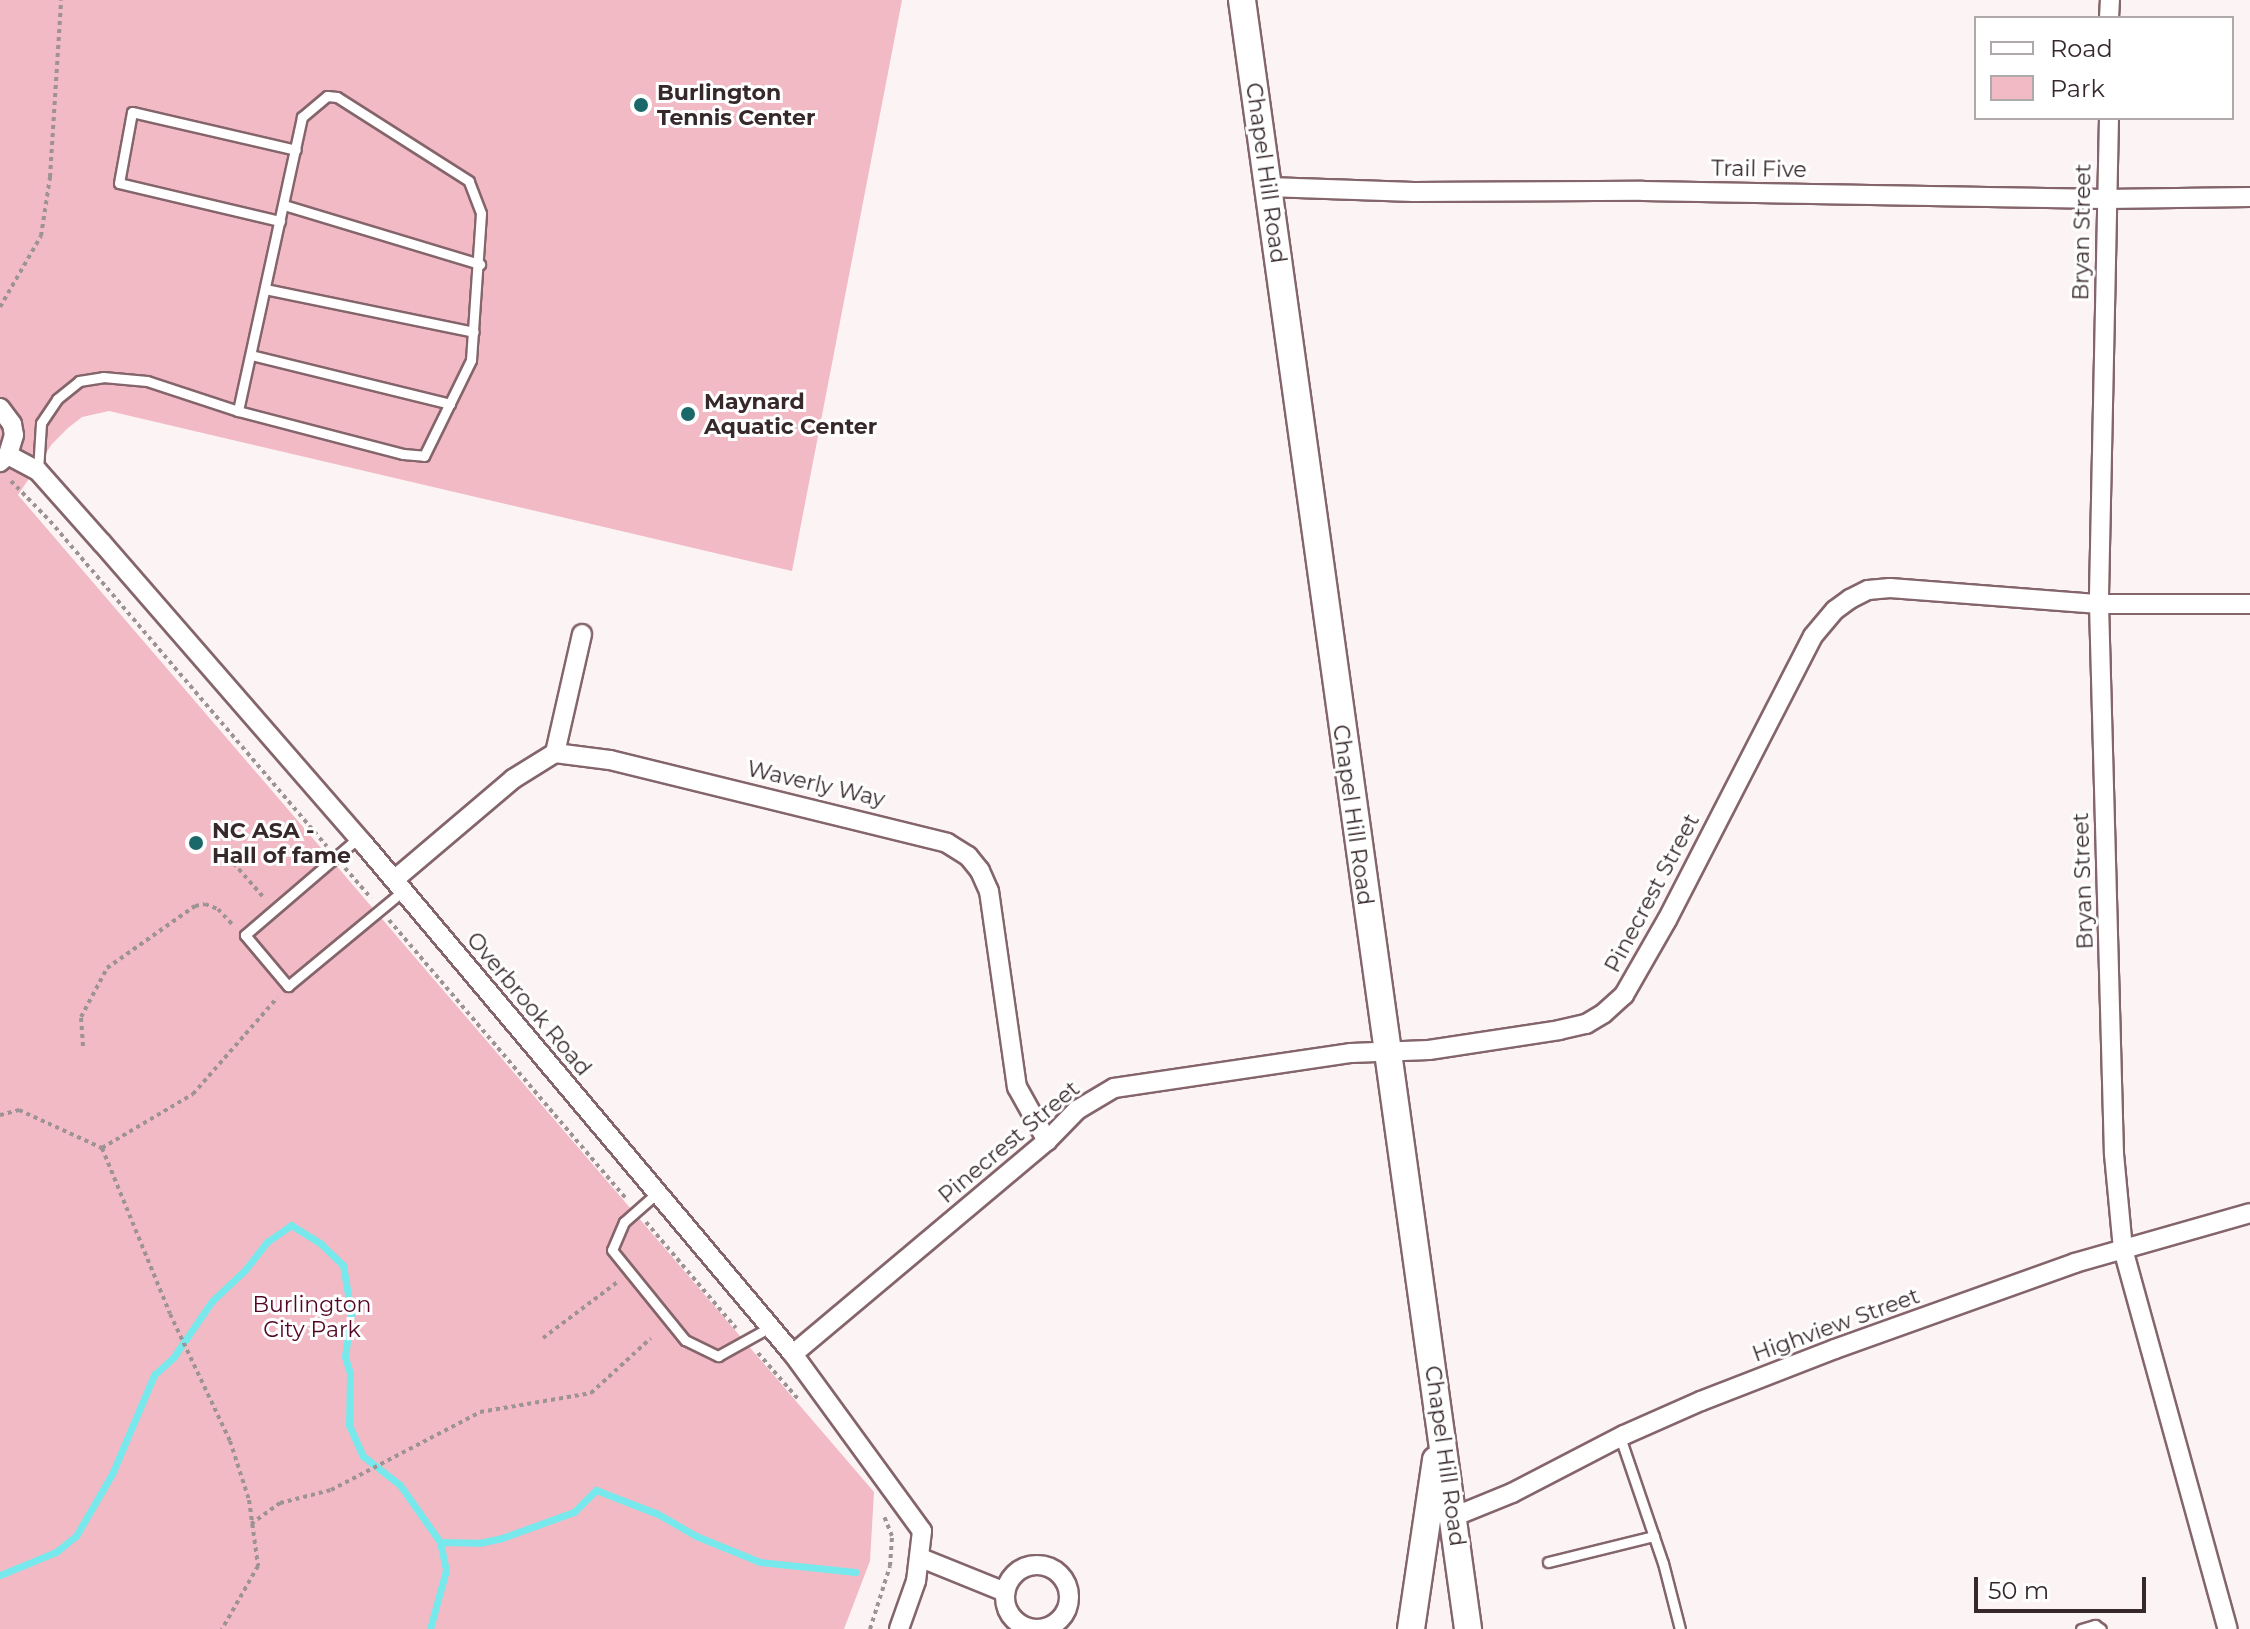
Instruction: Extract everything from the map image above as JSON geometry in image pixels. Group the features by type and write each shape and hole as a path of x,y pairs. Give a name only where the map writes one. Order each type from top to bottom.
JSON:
{"main road":[{"name":"Chapel Hill Road","path":"1242,0 1468,1629"},
{"path":"1411,1629 1441,1429"}],"street":[{"name":"Bryan Street","path":"2109,120 2099,604 2114,1154 2123,1249 2228,1629"},
{"name":"Trail Five","path":"1268,187 1414,192 1643,191 2105,199 2250,197"},
{"name":"Overbrook Road","path":"0,408 12,424 14,435 4,458 38,471 358,838 793,1354 922,1531 921,1558 899,1629"},
{"name":"Pinecrest Street","path":"793,1354 1047,1141 1077,1110 1114,1088 1351,1053 1429,1050 1586,1024 1624,995 1667,920 1813,636 1835,610 1850,599 1868,590 1890,588 2099,604 2250,604"},
{"path":"398,886 513,779 555,753 582,634"},
{"name":"Waverly Way","path":"555,753 610,760 895,828 947,843 968,856 980,871 989,891 1017,1087 1047,1141"},
{"name":"Highview Street","path":"1453,1517 1512,1493 1620,1437 1835,1349 2123,1249 2250,1213"},
{"path":"921,1558 1005,1592"}],"lane":[{"path":"38,471 41,423 57,399 79,381 103,377 147,381 238,411 403,454 424,456 471,360 480,264 481,213 469,181 438,158 337,97 327,96 302,117 238,411"},
{"path":"280,221 119,183 132,112 296,150"},
{"path":"284,205 480,264"},
{"path":"265,289 474,332"},
{"path":"251,355 450,404"},
{"path":"358,838 245,935 288,986 398,886"},
{"path":"657,1193 624,1222 612,1250 685,1340 718,1356 770,1327"},
{"path":"1620,1437 1654,1536 1680,1629"},
{"path":"1548,1562 1654,1536"},
{"path":"2081,1629 2095,1625 2101,1629"}],"path":[{"path":"0,307 41,236 50,177 61,0"},
{"path":"223,851 274,910"},
{"path":"83,1046 81,1017 107,968 195,906 205,904 218,909 245,935"},
{"path":"102,1148 193,1094 281,993"},
{"path":"0,1115 19,1110 102,1148 170,1314 230,1441 249,1500 258,1566 222,1629"},
{"path":"543,1338 630,1272"},
{"path":"251,1524 280,1503 348,1482 480,1412 591,1393 651,1338"},
{"path":"752,1347 803,1406"},
{"path":"870,1629 890,1566 892,1536 881,1508"}],"green space":[{"name":"Burlington City Park","path":"0,0 902,0 792,571 109,411 82,417 68,428 52,444 18,495 874,1492 870,1561 844,1629 0,1629"}],"waterway":[{"path":"0,1575 56,1552 76,1536 112,1474 154,1375 173,1358 212,1301 245,1270 267,1242 291,1225 321,1244 343,1265 351,1313 345,1357 350,1373 349,1425 363,1456 400,1485 440,1542 446,1570 430,1629"},
{"path":"440,1542 479,1543 502,1538 574,1512 596,1490 658,1514 696,1536 760,1562 855,1572"}],"place":[{"name":"Burlington Tennis Center","path":"641,105"},
{"name":"Maynard Aquatic Center","path":"688,414"},
{"name":"NC ASA - Hall of fame","path":"196,843"}]}
